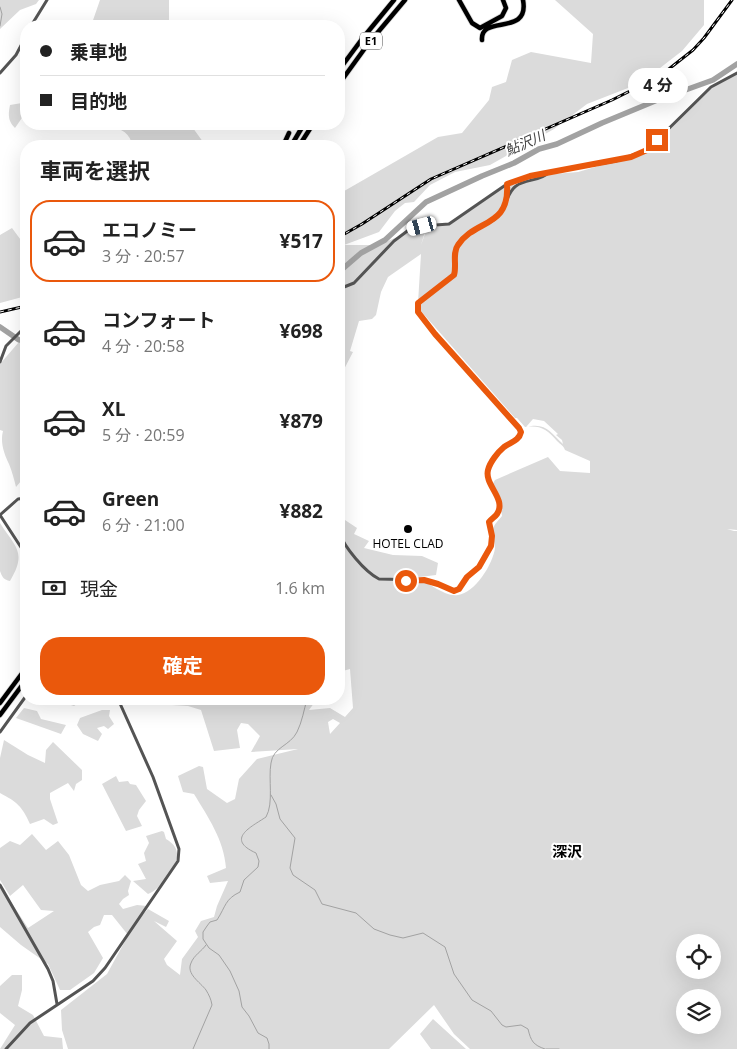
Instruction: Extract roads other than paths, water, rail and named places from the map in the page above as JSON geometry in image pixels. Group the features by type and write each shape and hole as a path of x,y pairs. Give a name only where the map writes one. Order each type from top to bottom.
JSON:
{"highway":[{"name":"E1","path":"345,62 394,0"},
{"name":"E1","path":"345,76 368,44 405,0"},
{"path":"459,0 472,23 480,28 502,16 506,8 503,0"},
{"path":"482,40 482,34 486,30 494,26 509,24 518,19 524,10 523,0"},
{"path":"286,140 289,133"},
{"path":"0,703 20,676"},
{"path":"0,715 20,688"}],"street":[{"path":"35,20 48,0"},
{"path":"0,73 16,55 20,47"},
{"path":"345,287 354,283 394,241 410,229 449,224 507,184 518,179 616,161 647,150 712,88 737,72"},
{"path":"345,543 350,552 376,577 399,580 424,580 454,591 459,589 467,577 479,567 491,546 492,536 489,522 498,514 499,504 488,480 488,470 499,452 520,436 520,430 435,334 418,312 418,303 454,275 456,248 460,242 496,218 512,190 517,185 545,176 548,173"},
{"path":"505,204 507,184"},
{"path":"0,362 6,346 20,332"},
{"path":"20,499 0,515 20,546"},
{"path":"0,732 20,704"},
{"path":"6,1049 30,1023 93,982 105,968 178,861 179,849 153,777 121,705"},
{"path":"0,885 48,969 53,981 57,1004"}],"waterway":[{"path":"0,7 2,14 0,26"},
{"name":"鮎沢川","path":"345,267 361,253 385,240 426,202 514,163 539,149 557,144 655,101 713,80 737,64"},
{"name":"鮎沢川","path":"0,327 20,340"},
{"path":"269,1049 267,1038 258,1033 242,1007 239,991 230,971 219,955 209,948 203,939 203,932 210,922 217,920 229,900 240,892 244,880 258,867 259,861 256,853 242,843 242,838 248,829 266,817 270,805 270,769 272,758 278,750 294,737 302,720 306,705"},
{"path":"271,795 276,804 280,819 295,838 290,868 293,875 315,890 322,904 356,913 374,929 390,935 403,938 423,933 445,947 454,974 472,1000 491,1011 502,1025 506,1027 521,1025 528,1029 533,1042 545,1049"},
{"path":"193,1049 212,1005 207,992 190,971 194,958 206,945"},
{"path":"546,1049 559,1049"}],"railway":[{"path":"345,234 431,179 612,100 660,76 693,50 732,0"},
{"path":"0,312 20,307"}],"place":[{"name":"HOTEL CLAD","path":"408,529"}],"district":[{"name":"深沢","path":"567,852"}]}
